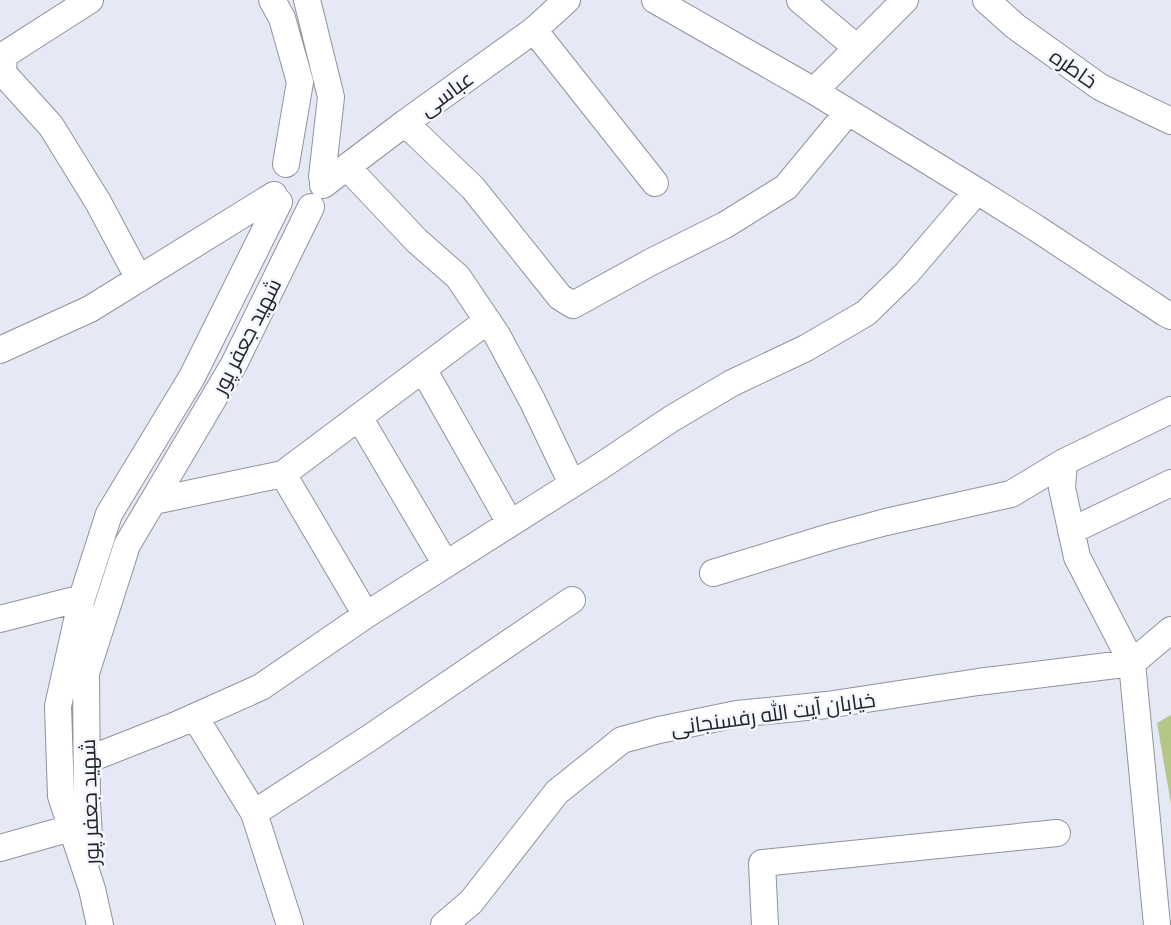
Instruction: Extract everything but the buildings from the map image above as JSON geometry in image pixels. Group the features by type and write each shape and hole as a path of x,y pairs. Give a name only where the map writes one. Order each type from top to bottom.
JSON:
{"street":[{"path":"90,0 4,55 3,74 51,126 98,202 139,279"},
{"path":"272,0 282,18 300,82 286,164"},
{"name":"شهید جعفر پور","path":"92,889 86,673 127,545 234,364 319,189 331,97 307,0"},
{"name":"عباسی","path":"319,189 405,123 534,30 567,0"},
{"path":"655,0 814,91 1036,228 1171,316"},
{"path":"800,0 857,48"},
{"path":"814,91 905,0"},
{"name":"خاطره","path":"986,0 1015,26 1100,87 1171,121"},
{"path":"534,30 655,183"},
{"path":"405,123 473,188 560,297 573,304 725,225 786,187 848,112"},
{"path":"295,160 303,161 317,169 319,189 303,210 294,210 286,208 277,198 273,179 281,166 295,160"},
{"path":"347,167 417,242 458,277 497,335 532,400 572,484"},
{"path":"87,760 195,717 261,687 366,615 671,419 732,383 806,348 866,313 907,273 977,191"},
{"path":"0,350 90,309 277,198"},
{"name":"شهید جعفر پور","path":"92,889 61,796 58,706 82,598 109,514 192,377 277,198"},
{"path":"154,501 283,474 487,321"},
{"path":"423,369 510,523"},
{"path":"713,573 886,522 1011,494 1064,462 1171,410"},
{"path":"359,417 445,564"},
{"path":"1064,462 1062,488 1077,557 1132,663 1157,925"},
{"path":"283,474 366,615"},
{"path":"1071,531 1171,483"},
{"path":"0,619 82,598"},
{"path":"254,813 368,739 572,600"},
{"path":"1132,663 1171,630"},
{"name":"خیابان آیت الله رفسنجانی","path":"444,925 471,902 557,792 622,740 658,730 737,714 827,705 978,682 1132,663"},
{"path":"195,717 254,813 290,925"},
{"path":"0,848 71,828"},
{"path":"765,925 762,864 1057,833"},
{"path":"92,889 100,925"}],"green space":[{"path":"1171,715 1171,804 1157,723"}]}
